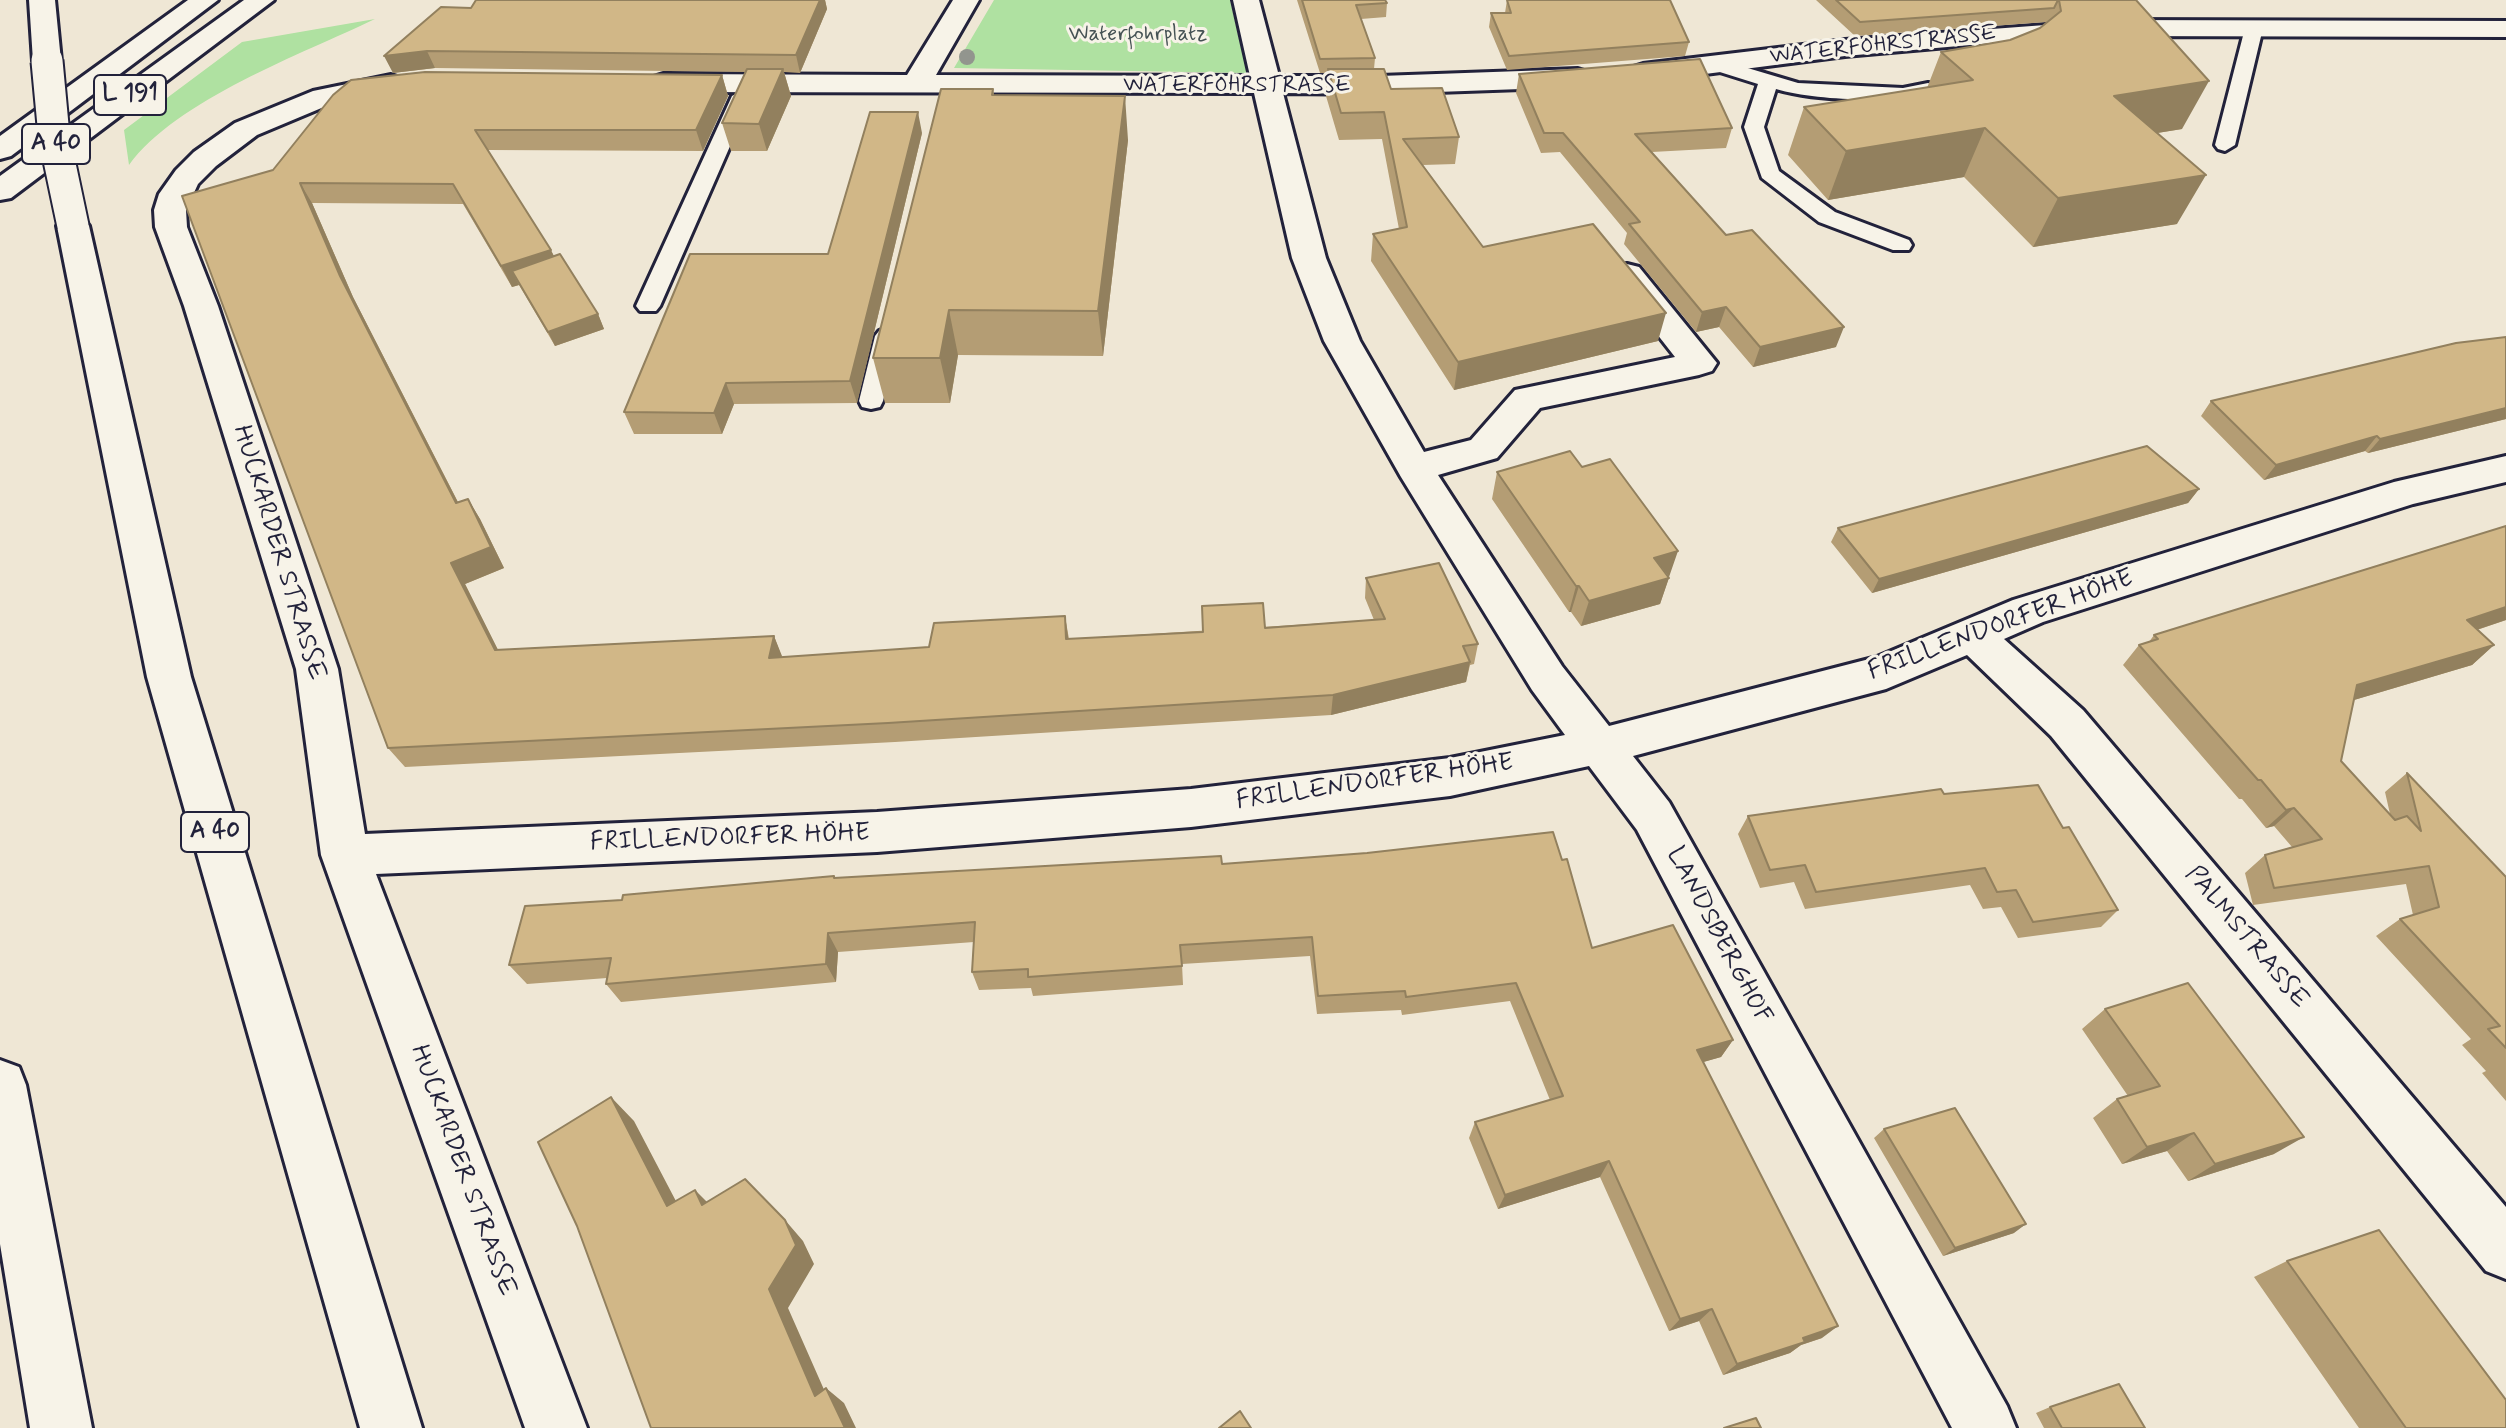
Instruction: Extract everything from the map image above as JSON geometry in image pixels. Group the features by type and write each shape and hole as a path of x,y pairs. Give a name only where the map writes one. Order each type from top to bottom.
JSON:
{"main road":[{"name":"A 40","path":"42,0 54,136 169,677 391,1428"},
{"name":"L 191","path":"0,150 205,0"},
{"name":"L 191","path":"0,191 261,0"},
{"path":"915,86 966,0"},
{"path":"1246,0 1265,86"},
{"name":"WATERFOHRSTRASSE","path":"638,83 915,86 945,93 1473,84 1656,72 1930,39 2025,44 2112,28 2506,29"},
{"name":"HUCKARDER STRASSE","path":"421,81 350,90 284,112 236,135 187,177 175,194 170,210 171,227 206,321 317,669 345,855 556,1428"},
{"name":"LANDSBERGHOF","path":"1265,86 1309,258 1342,341 1414,468 1547,678 1653,816 1985,1428"},
{"path":"1414,468 1484,449 1528,399 1699,363 1605,246"},
{"name":"FRILLENDORFER HÖHE","path":"345,855 877,832 1191,808 1450,777 1600,746 1886,672 2028,611 2203,553 2408,492 2506,469"},
{"name":"PALMSTRASSE","path":"1974,636 2067,723 2506,1251"},
{"path":"0,1085 61,1428"}],"lane":[{"path":"2225,145 2254,28"},
{"path":"1714,64 1797,89 1903,94 1945,86"},
{"path":"1769,81 1754,127 1769,174 1827,217 1901,245"},
{"path":"648,306 747,84"},
{"path":"871,401 893,311"}],"green space":[{"name":"Waterfohrplatz","path":"994,0 1230,0 1247,73 954,68"},
{"path":"375,19 277,63 208,99 150,142 129,165 124,130 242,42"}],"building":[{"path":"476,0 820,0 796,55 427,51 384,56 441,7 471,8"},
{"path":"1302,0 1385,0 1387,3 1356,5 1375,58 1320,59"},
{"path":"1507,0 1670,0 1689,42 1509,56 1491,13 1511,13"},
{"path":"1836,0 2058,0 2054,8 1860,22"},
{"path":"2059,0 2136,0 2209,81 2114,96 2206,175 2058,198 1985,128 1846,151 1804,107 1973,80 1941,52 2010,40 2040,28 2061,11"},
{"path":"1700,59 1732,128 1635,134 1726,235 1752,230 1844,327 1760,347 1726,307 1702,312 1629,224 1640,222 1563,133 1544,133 1519,74"},
{"path":"747,69 783,69 759,124 722,123"},
{"path":"1328,69 1384,69 1391,89 1442,88 1459,137 1403,139 1483,247 1593,224 1666,313 1458,362 1373,234 1407,227 1384,112 1341,113"},
{"path":"425,72 722,75 696,130 475,130 551,250 501,266 453,184 300,183 340,276 456,503 468,499 491,547 451,563 495,650 774,636 769,658 929,647 934,623 1065,616 1066,639 1203,632 1202,606 1263,603 1265,628 1385,619 1366,578 1439,563 1478,644 1463,646 1470,662 1333,695 888,723 388,748 182,196 273,170 333,95 351,80"},
{"path":"941,89 993,89 992,95 1125,96 1098,311 949,310 940,358 873,358"},
{"path":"870,112 918,112 850,381 726,383 714,413 624,412 690,254 828,254"},
{"path":"560,254 598,314 548,332 512,271"},
{"path":"2506,337 2506,408 2380,439 2377,436 2276,465 2211,401 2456,343"},
{"path":"2147,446 2199,489 1879,579 1838,528"},
{"path":"1570,451 1582,467 1610,459 1678,551 1654,558 1669,578 1589,601 1576,586 1497,472"},
{"path":"2506,526 2506,607 2467,620 2494,645 2357,685 2341,761 2395,820 2407,816 2421,831 2407,773 2506,877 2506,1048 2488,1029 2500,1026 2400,919 2439,907 2429,866 2274,888 2265,855 2322,839 2294,808 2286,810 2139,645 2158,639 2154,635"},
{"path":"2038,785 2063,828 2069,827 2118,910 2033,922 2016,890 1997,892 1985,868 1816,892 1805,865 1770,870 1748,816 1941,789 1944,794"},
{"path":"1553,832 1562,860 1567,859 1592,948 1673,925 1733,1040 1697,1050 1838,1326 1803,1338 1805,1342 1737,1364 1712,1309 1680,1319 1609,1161 1505,1195 1475,1122 1563,1096 1516,983 1406,997 1405,991 1318,996 1312,937 1180,945 1182,966 1028,977 1028,969 972,972 975,922 828,933 826,964 606,984 611,958 509,965 525,906 622,900 623,895 834,876 1221,856 1222,864 1367,853"},
{"path":"2188,983 2304,1137 2215,1164 2194,1133 2147,1147 2117,1099 2160,1086 2105,1009"},
{"path":"611,1097 667,1206 695,1190 702,1205 745,1179 785,1220 796,1245 769,1289 815,1396 826,1388 845,1428 651,1428 577,1226 538,1142"},
{"path":"1955,1108 2026,1224 1955,1248 1884,1129"},
{"path":"2379,1230 2506,1400 2506,1428 2406,1428 2287,1261"},
{"path":"2119,1384 2145,1428 2062,1428 2050,1407"},
{"path":"1240,1411 1251,1428 1219,1428"},
{"path":"1756,1418 1761,1428 1724,1428"}]}
